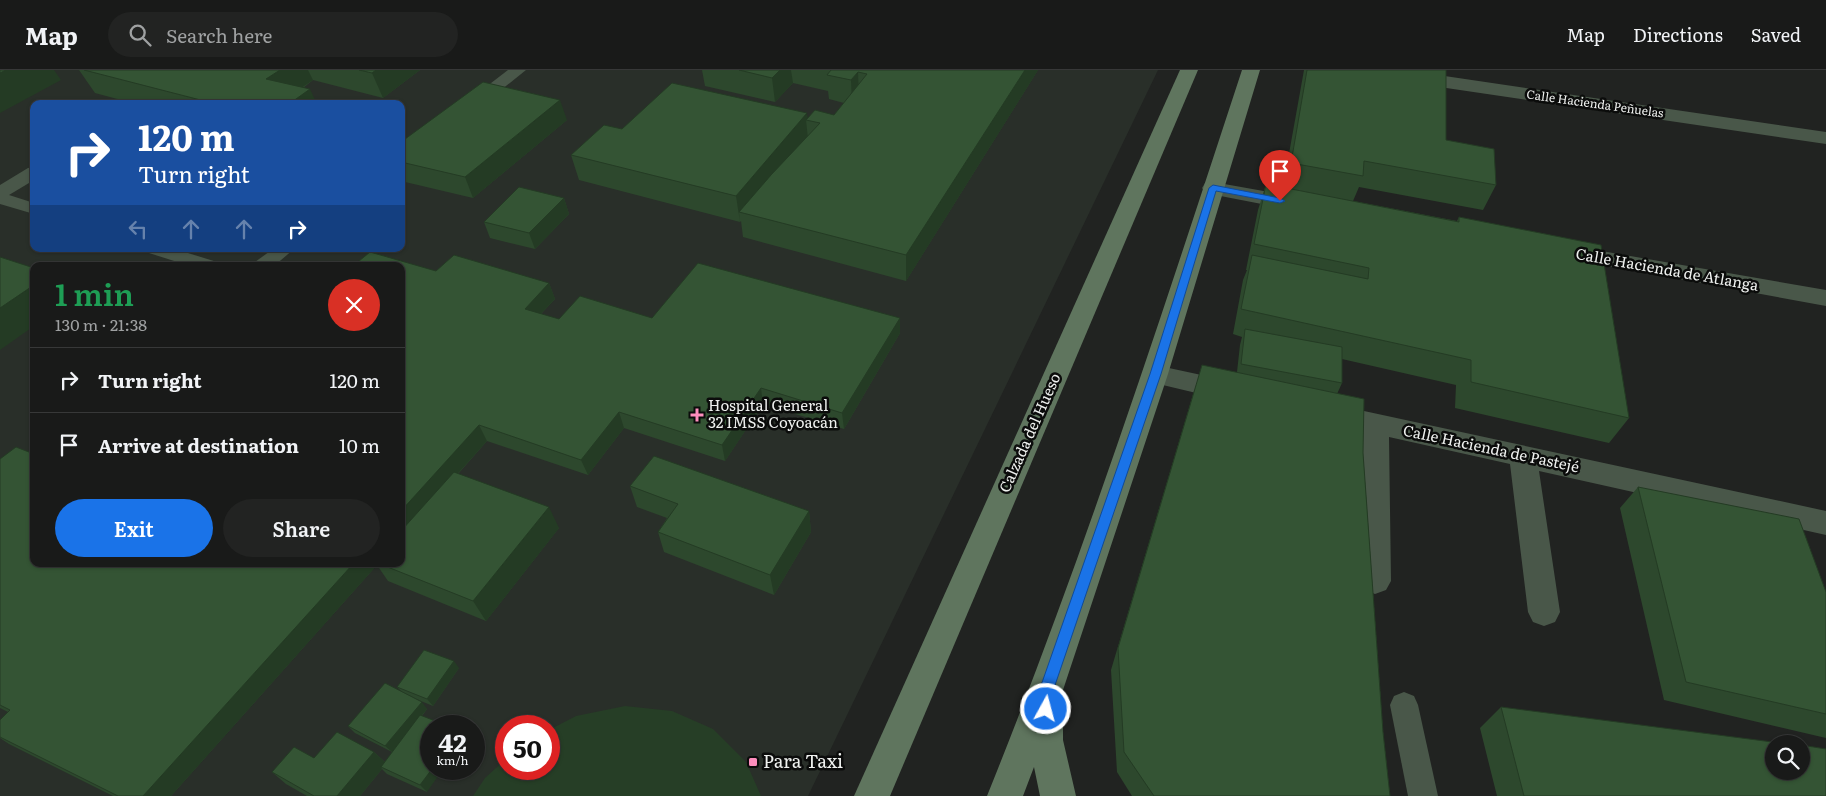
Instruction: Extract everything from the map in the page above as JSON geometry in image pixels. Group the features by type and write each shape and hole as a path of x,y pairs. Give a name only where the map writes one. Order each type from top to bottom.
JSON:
{"main road":[{"name":"Calzada del Hueso","path":"872,796 1189,70"},
{"path":"1004,796 1045,694 1156,374 1213,188 1252,70"},
{"path":"1045,694 1046,740 1058,796"}],"street":[{"name":"Calle Hacienda Peñuelas","path":"1365,70 1826,138"},
{"path":"1213,188 1320,208"},
{"name":"Calle Hacienda de Atlanga","path":"1544,248 1826,298"},
{"path":"1156,374 1258,398"},
{"name":"Calle Hacienda de Pastejé","path":"1307,408 1826,523"},
{"path":"1375,424 1375,581"},
{"path":"1523,456 1544,612"}],"lane":[{"path":"464,112 518,70"},
{"path":"0,193 30,174"},
{"path":"0,198 30,208"},
{"path":"166,252 197,262"},
{"path":"267,262 281,252"},
{"path":"1404,704 1423,796"}],"shaded area":[{"name":"Hospital General 32 IMSS Coyoacán","path":"0,70 1158,70 808,796 0,796"}],"green space":[{"path":"625,706 672,711 713,729 746,762 761,796 473,796 485,778 495,769 495,780 560,780 560,724 576,716"}],"building":[{"path":"84,70 280,70 266,79 310,89 295,100 200,100"},
{"path":"359,70 376,70 372,73"},
{"path":"739,70 780,70 772,78"},
{"path":"831,70 1025,70 906,255 739,212 820,123 806,120 815,110 834,115 867,74 858,72 851,80 827,75"},
{"path":"1307,70 1446,70 1446,140 1494,149 1496,185 1364,161 1363,176 1291,163"},
{"path":"483,82 560,100 465,177 405,163 405,139"},
{"path":"672,83 807,113 736,196 571,155 604,125 622,129"},
{"path":"1266,184 1459,222 1459,217 1601,245 1629,418 1471,382 1471,360 1241,309 1252,255 1368,279 1369,268 1254,244"},
{"path":"519,187 564,198 529,233 484,222"},
{"path":"370,252 405,262 358,262"},
{"path":"454,255 549,283 525,309 559,319 580,296 652,318 698,263 900,318 842,413 761,388 722,445 619,412 581,460 479,425 405,507 405,262 436,271"},
{"path":"0,257 30,267 30,288 0,308"},
{"path":"1245,329 1342,347 1342,383 1241,364"},
{"path":"1202,365 1364,399 1363,453 1383,732 1390,796 1154,796 1124,752 1118,648"},
{"path":"16,447 30,452 30,567 350,567 143,796 118,796 0,737 0,720 10,710 0,705 0,459"},
{"path":"654,456 809,511 770,575 658,532 678,504 630,486"},
{"path":"454,472 549,507 473,601 388,567 405,567 405,527"},
{"path":"1638,487 1799,519 1826,592 1826,714 1686,682"},
{"path":"424,650 454,661 427,699 397,687"},
{"path":"385,683 422,702 385,746 348,726"},
{"path":"1501,707 1765,741 1765,780 1810,780 1810,746 1826,749 1826,796 1524,796"},
{"path":"420,715 420,780 424,780 420,785 381,767"},
{"path":"337,732 374,752 337,796 314,796 272,772 294,747 314,758"}],"place":[{"name":"Hospital General 32 IMSS Coyoacán","path":"697,415"},
{"name":"Para Taxi","path":"753,762"}],"route":[{"path":"1046,709 1045,694 1156,374 1213,188 1280,201"}]}
